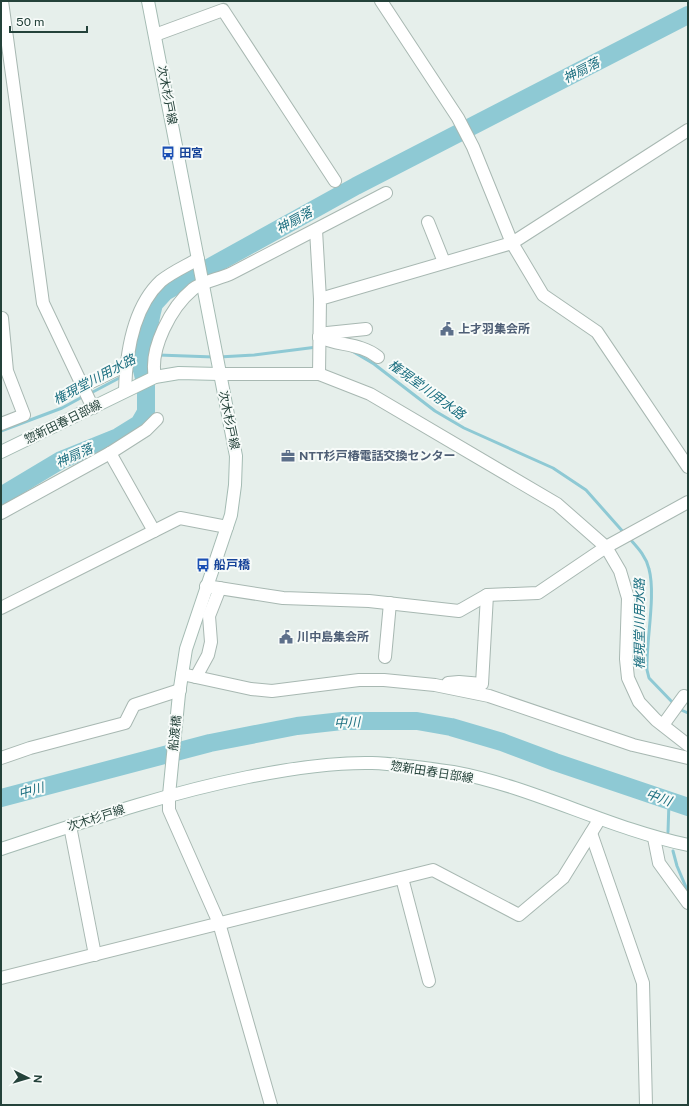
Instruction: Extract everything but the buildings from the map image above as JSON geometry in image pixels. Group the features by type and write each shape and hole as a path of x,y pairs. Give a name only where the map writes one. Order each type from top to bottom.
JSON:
{"street":[{"path":"2,1 42,303 93,408"},
{"name":"次木杉戸線","path":"148,1 156,36 219,374 236,456 233,502 227,527 188,640 180,692"},
{"path":"381,1 458,118 474,148 512,243 543,295 597,332 688,467"},
{"path":"156,36 223,10 335,181"},
{"path":"320,299 512,243 688,130"},
{"path":"386,193 227,276 195,288 186,296 168,321 157,346 153,366 155,377 179,373 319,374 370,394 556,504 606,547 620,571 628,598 626,659 628,678 639,702 663,725 688,745"},
{"path":"428,222 444,262"},
{"path":"316,230 320,299 319,374"},
{"path":"125,391 126,365 131,337 139,315 153,291 169,275 198,259"},
{"path":"1,424 24,415 7,371 2,318"},
{"path":"320,337 327,333 366,329"},
{"path":"320,337 328,341 359,346 378,357"},
{"path":"83,386 126,365"},
{"name":"惣新田春日部線","path":"1,452 155,377"},
{"path":"1,513 110,453 146,430 157,419"},
{"path":"110,453 154,531"},
{"path":"206,586 283,598 390,603 460,611 487,595 538,593 606,547 688,502"},
{"path":"1,608 180,518 227,527"},
{"path":"196,677 208,655 211,642 209,616 220,588"},
{"path":"434,685 459,682 482,684 487,595"},
{"path":"385,657 390,603"},
{"path":"182,674 251,689 272,691 359,680 384,680 434,685 489,696 633,745 688,758"},
{"path":"1,758 30,748 125,723 134,705 180,692"},
{"name":"船渡橋","path":"169,795 180,692"},
{"path":"663,725 684,696"},
{"path":"1,749 24,751"},
{"name":"惣新田春日部線","path":"169,795 290,769 370,763 406,766 454,773 516,789 599,820 654,838 688,845"},
{"path":"169,795 170,810 219,923 271,1105"},
{"name":"次木杉戸線","path":"1,849 169,795"},
{"path":"1,978 433,870 519,915 563,878 599,820"},
{"path":"70,826 95,955"},
{"path":"591,833 643,984 646,1105"},
{"path":"654,838 659,863 688,903"},
{"path":"402,878 429,981"}],"waterway":[{"name":"神扇落","path":"1,496 61,460 118,437 139,424 146,412 146,386 141,366 154,304 165,292 356,186 688,15"},
{"name":"権現堂川用水路","path":"219,357 254,355 317,347"},
{"name":"権現堂川用水路","path":"352,351 374,364 435,411 464,428 553,468 586,490 625,534"},
{"name":"権現堂川用水路","path":"158,355 214,357"},
{"name":"権現堂川用水路","path":"130,372 141,366 151,357"},
{"name":"権現堂川用水路","path":"89,394 123,376"},
{"name":"権現堂川用水路","path":"1,431 62,408 84,396"},
{"name":"権現堂川用水路","path":"629,538 646,560 651,580 652,592 647,658 649,678 675,705"},
{"name":"権現堂川用水路","path":"679,709 688,713"},
{"name":"中川","path":"1,798 210,743 297,726 342,721 417,721 451,727 502,742 555,762 688,807"},
{"path":"668,832 669,802"},
{"path":"673,851 677,866 688,892"}],"place":[{"name":"田宮","path":"168,153"},
{"name":"上才羽集会所","path":"447,329"},
{"name":"NTT杉戸椿電話交換センター","path":"288,456"},
{"name":"船戸橋","path":"203,565"},
{"name":"川中島集会所","path":"286,637"}]}
